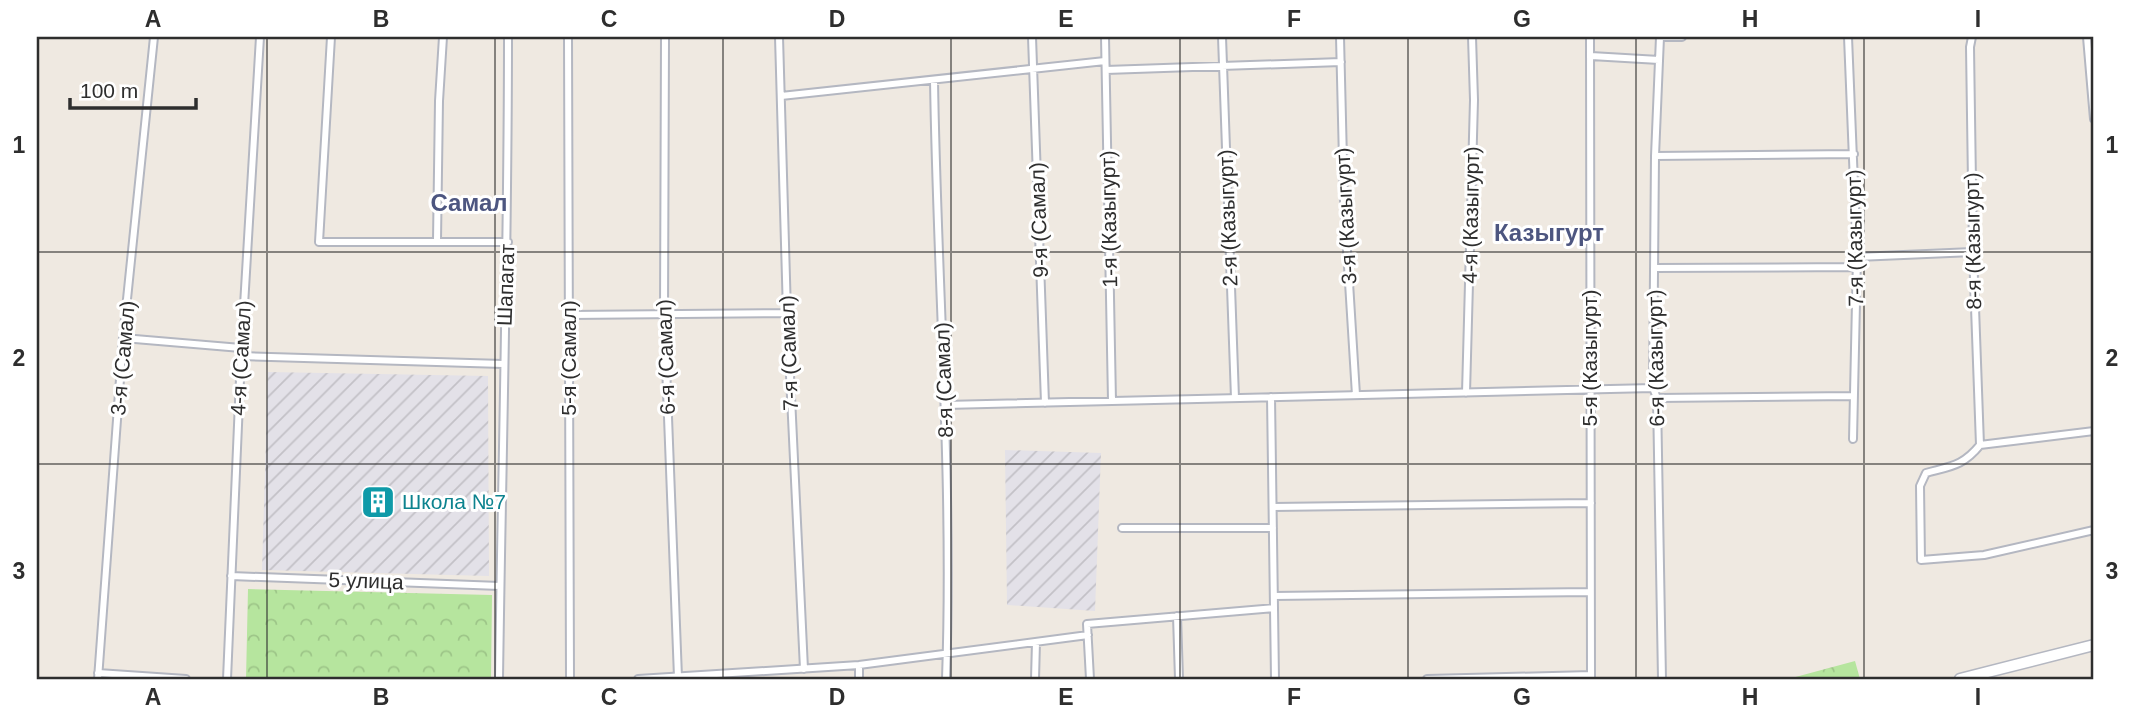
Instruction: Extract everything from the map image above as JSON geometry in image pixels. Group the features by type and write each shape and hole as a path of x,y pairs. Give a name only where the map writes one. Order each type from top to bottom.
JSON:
{"main road":[{"path":"1960,679 2094,645"}],"street":[{"name":"3-я (Самал)","path":"98,676 123,338 154,37"},
{"name":"4-я (Самал)","path":"227,679 241,348 260,37"},
{"path":"331,37 319,242 508,242"},
{"path":"438,240 439,101 443,37"},
{"name":"Шапагат","path":"499,679 503,364 508,242 508,37"},
{"name":"5-я (Самал)","path":"568,37 570,679"},
{"name":"6-я (Самал)","path":"665,37 664,313 678,677"},
{"name":"7-я (Самал)","path":"779,37 787,313 804,669"},
{"name":"9-я (Самал)","path":"1032,37 1045,403"},
{"name":"1-я (Казыгурт)","path":"1105,37 1112,401"},
{"name":"2-я (Казыгурт)","path":"1222,37 1235,398"},
{"name":"3-я (Казыгурт)","path":"1340,37 1344,202 1356,396"},
{"name":"4-я (Казыгурт)","path":"1466,393 1474,128 1472,37"},
{"name":"5-я (Казыгурт)","path":"1590,37 1591,677"},
{"path":"1660,37 1682,37"},
{"name":"6-я (Казыгурт)","path":"1660,37 1655,156 1653,388 1657,398 1662,679"},
{"name":"7-я (Казыгурт)","path":"1848,37 1857,257 1853,439"},
{"name":"8-я (Казыгурт)","path":"1972,37 1972,252 1980,445"},
{"path":"2087,37 2094,119"},
{"path":"1591,56 1659,60"},
{"path":"781,96 1105,61"},
{"path":"1106,70 1341,62"},
{"name":"8-я (Самал)","path":"934,80 936,210 946,405 946,679"},
{"path":"1655,156 1854,154"},
{"path":"1857,257 1972,252"},
{"path":"1654,268 1856,267"},
{"path":"569,315 787,313"},
{"path":"123,338 241,348"},
{"path":"241,356 503,364"},
{"path":"946,405 1653,388"},
{"path":"1657,398 1853,396"},
{"path":"1271,397 1275,679"},
{"path":"2094,431 1980,445 1969,458 1956,465 1926,473 1920,485 1921,560 1984,555 2094,530"},
{"path":"1273,507 1591,503"},
{"path":"1122,528 1273,528"},
{"name":"5 улица","path":"231,576 500,586"},
{"path":"1274,596 1590,592"},
{"path":"1090,679 1087,624 1274,608"},
{"path":"1177,616 1179,679"},
{"path":"638,679 859,665 1088,635"},
{"path":"1035,679 1036,642"},
{"path":"859,665 859,679"},
{"path":"98,676 186,679"},
{"path":"1427,679 1591,677"}],"shaded area":[{"path":"268,372 488,376 489,576 262,570"},
{"path":"1005,450 1101,453 1095,611 1007,605"}],"green space":[{"path":"248,589 492,595 491,679 246,679"},
{"path":"1855,661 1860,679 1788,679"}],"place":[{"name":"Школа №7","path":"378,502"}],"district":[{"name":"Самал","path":"469,203"},
{"name":"Казыгурт","path":"1549,233"}]}
